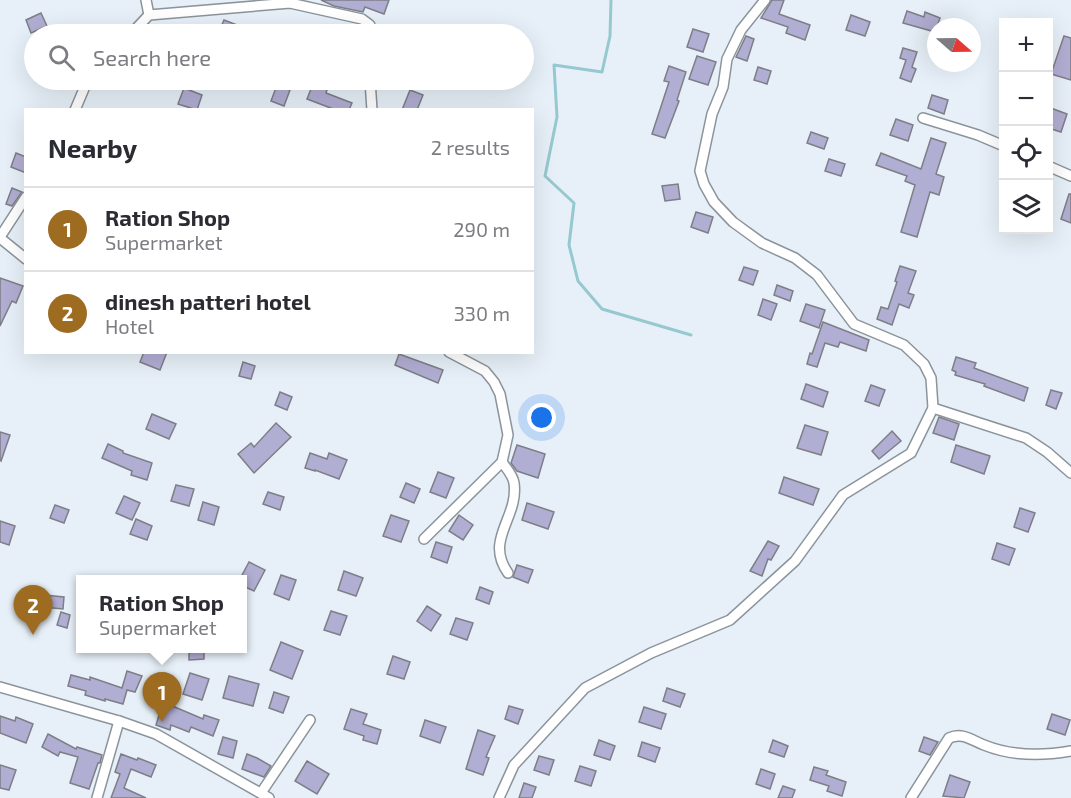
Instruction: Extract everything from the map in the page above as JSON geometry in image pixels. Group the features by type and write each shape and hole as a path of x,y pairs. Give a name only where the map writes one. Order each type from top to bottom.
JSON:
{"street":[{"path":"146,0 149,15"},
{"path":"499,798 514,765 585,688 651,653 730,620 795,561 843,495 911,453 933,408 931,378 924,364 904,345 854,324 817,275 795,258 762,243 733,222 714,202 704,184 700,171 712,114 723,87 727,59 741,30 765,0"},
{"path":"140,24 149,15 290,3 362,19 369,24"},
{"path":"76,108 83,90"},
{"path":"371,90 372,108"},
{"path":"923,118 999,144"},
{"path":"1053,168 1071,176"},
{"path":"24,200 0,238 24,257"},
{"path":"424,539 502,462 508,435 500,394 485,371 453,354"},
{"path":"933,408 1026,438 1047,452 1071,473"},
{"path":"502,462 512,475 514,483 514,497 509,519 501,532 498,553 508,573"},
{"path":"0,687 119,721 156,735 265,796 310,720"},
{"path":"97,798 119,721"},
{"path":"911,798 949,738 956,735 968,737 1006,752 1034,754 1071,751"}],"building":[{"path":"321,0 389,0 384,14 365,7 363,12 334,6"},
{"path":"772,0 784,0 779,14 810,25 805,40 786,33 788,27 761,18"},
{"path":"907,11 924,17 925,12 940,18 927,18 927,30 903,23"},
{"path":"41,13 46,24 28,24 26,20"},
{"path":"851,15 870,22 865,36 846,30"},
{"path":"224,20 234,24 222,24"},
{"path":"693,29 709,34 703,52 687,47"},
{"path":"746,36 754,39 747,61 736,57"},
{"path":"1064,36 1071,38 1071,80 1053,75"},
{"path":"903,48 917,52 912,67 916,69 911,82 900,78 906,60 900,58"},
{"path":"697,56 716,62 708,85 689,79"},
{"path":"669,66 686,72 677,100 679,101 665,138 652,134 669,82 664,81"},
{"path":"758,67 771,71 767,84 754,80"},
{"path":"183,90 202,95 198,108 178,104"},
{"path":"275,90 290,90 284,106 271,101"},
{"path":"311,90 327,90 326,93 352,103 350,108 331,108 307,99"},
{"path":"410,90 423,95 418,108 403,108"},
{"path":"932,95 948,100 944,114 928,108"},
{"path":"1053,109 1067,114 1061,132 1053,130"},
{"path":"896,119 913,125 908,141 890,135"},
{"path":"811,132 828,138 824,149 807,143"},
{"path":"931,138 946,143 936,174 944,177 939,195 930,192 917,237 901,232 915,185 905,181 907,176 876,165 881,153 921,169"},
{"path":"16,153 24,156 24,172 11,167"},
{"path":"829,159 845,164 841,176 825,171"},
{"path":"678,184 680,199 665,201 662,186"},
{"path":"12,188 22,192 12,206 6,204"},
{"path":"1069,194 1071,194 1071,223 1061,219"},
{"path":"696,212 713,217 708,233 691,227"},
{"path":"900,266 916,271 908,293 914,295 909,308 899,304 892,325 877,319 881,307 888,309"},
{"path":"744,267 758,271 753,285 739,280"},
{"path":"0,278 23,286 16,303 12,301 0,326"},
{"path":"777,285 793,291 790,301 774,295"},
{"path":"763,299 777,304 771,320 758,315"},
{"path":"806,304 825,310 819,328 800,321"},
{"path":"823,322 869,340 866,351 840,342 838,347 825,343 817,367 807,364"},
{"path":"143,354 166,354 160,370 140,362"},
{"path":"399,354 443,370 438,383 395,365"},
{"path":"956,357 976,363 974,368 1028,388 1024,401 984,386 985,384 955,375 956,372 952,370"},
{"path":"243,362 255,366 251,379 239,376"},
{"path":"806,384 828,392 823,407 801,399"},
{"path":"871,385 885,390 879,406 865,401"},
{"path":"1051,390 1062,393 1056,409 1046,405"},
{"path":"280,392 292,397 287,410 275,405"},
{"path":"152,414 176,424 169,439 146,429"},
{"path":"939,417 959,424 954,440 933,433"},
{"path":"276,423 291,437 254,473 238,454 251,443 254,447"},
{"path":"805,425 828,432 821,455 797,448"},
{"path":"892,431 901,441 879,459 872,451"},
{"path":"0,432 10,435 1,461 0,460"},
{"path":"108,444 123,453 152,463 147,480 131,475 132,471 102,458"},
{"path":"517,445 545,454 538,478 517,471 511,463"},
{"path":"956,445 990,456 984,474 951,462"},
{"path":"310,453 327,459 329,453 347,460 339,479 305,468"},
{"path":"438,472 454,478 446,498 430,492"},
{"path":"784,477 819,489 813,505 779,493"},
{"path":"406,483 420,489 414,503 400,497"},
{"path":"176,485 194,489 189,506 171,501"},
{"path":"268,492 284,497 280,510 263,504"},
{"path":"124,496 140,503 132,520 116,513"},
{"path":"203,502 219,507 214,525 198,520"},
{"path":"527,503 554,512 548,529 522,520"},
{"path":"55,505 69,510 64,523 50,518"},
{"path":"1020,508 1035,513 1028,532 1014,527"},
{"path":"391,515 409,521 401,542 383,536"},
{"path":"459,515 473,525 463,540 449,531"},
{"path":"136,519 152,526 147,540 130,534"},
{"path":"0,521 15,526 9,545 0,542"},
{"path":"768,541 779,546 771,560 768,559 762,576 750,571"},
{"path":"436,542 452,547 447,563 431,557"},
{"path":"997,543 1015,549 1009,565 992,559"},
{"path":"249,562 265,570 254,591 247,588 247,575 242,575"},
{"path":"517,565 533,570 528,583 513,577"},
{"path":"344,571 363,578 356,596 338,590"},
{"path":"281,575 296,580 289,600 274,594"},
{"path":"480,587 493,592 489,604 476,599"},
{"path":"44,595 64,597 63,609 43,607"},
{"path":"427,606 441,615 431,631 417,621"},
{"path":"331,611 347,616 340,635 324,630"},
{"path":"61,612 70,615 67,628 57,625"},
{"path":"456,618 473,623 467,640 450,634"},
{"path":"281,642 303,651 292,679 270,670"},
{"path":"189,653 204,653 204,659 189,660"},
{"path":"393,656 410,662 404,679 387,674"},
{"path":"127,671 142,676 135,692 127,690 123,704 85,695 86,691 68,686 71,675 90,680 90,677 122,688"},
{"path":"190,673 209,679 202,700 183,694"},
{"path":"229,676 259,684 253,706 223,698"},
{"path":"667,688 685,694 680,707 663,701"},
{"path":"274,692 289,697 283,713 269,708"},
{"path":"163,702 203,719 204,715 219,720 213,736 191,727 189,732 171,725 170,730 156,725"},
{"path":"509,706 523,710 518,724 505,719"},
{"path":"644,707 666,714 661,729 639,722"},
{"path":"351,709 367,714 363,724 381,730 377,744 363,740 364,736 344,729"},
{"path":"1052,714 1070,720 1065,735 1047,729"},
{"path":"0,716 15,721 16,717 33,724 26,743 0,733"},
{"path":"425,720 446,727 440,743 420,736"},
{"path":"478,730 495,736 486,757 489,758 483,775 466,769"},
{"path":"48,734 76,749 77,747 102,755 89,789 70,783 78,757 60,752 58,756 42,747"},
{"path":"223,737 237,741 233,758 218,754"},
{"path":"924,737 938,742 930,755 919,751"},
{"path":"599,740 615,746 610,760 594,755"},
{"path":"773,740 788,746 784,757 769,752"},
{"path":"642,742 660,748 655,762 638,756"},
{"path":"121,754 156,765 151,777 131,769 124,788 146,798 111,798 120,774 115,772"},
{"path":"247,754 271,766 264,777 242,769"},
{"path":"539,756 554,760 549,775 534,770"},
{"path":"307,761 329,774 317,794 295,781"},
{"path":"0,765 16,770 9,790 0,788"},
{"path":"580,766 596,771 591,786 575,781"},
{"path":"814,767 828,771 826,775 846,782 842,796 827,791 829,786 810,780"},
{"path":"761,769 775,774 770,789 756,784"},
{"path":"950,775 970,782 964,798 943,796"},
{"path":"524,783 536,787 532,798 519,798"},
{"path":"783,786 795,790 792,798 778,798"}],"waterway":[{"path":"611,0 610,36 602,72 554,65 557,117 545,176 574,203 569,245 578,281 602,309 691,335"}],"place":[{"name":"dinesh patteri hotel","path":"33,635"},
{"name":"Ration Shop","path":"162,722"}]}
